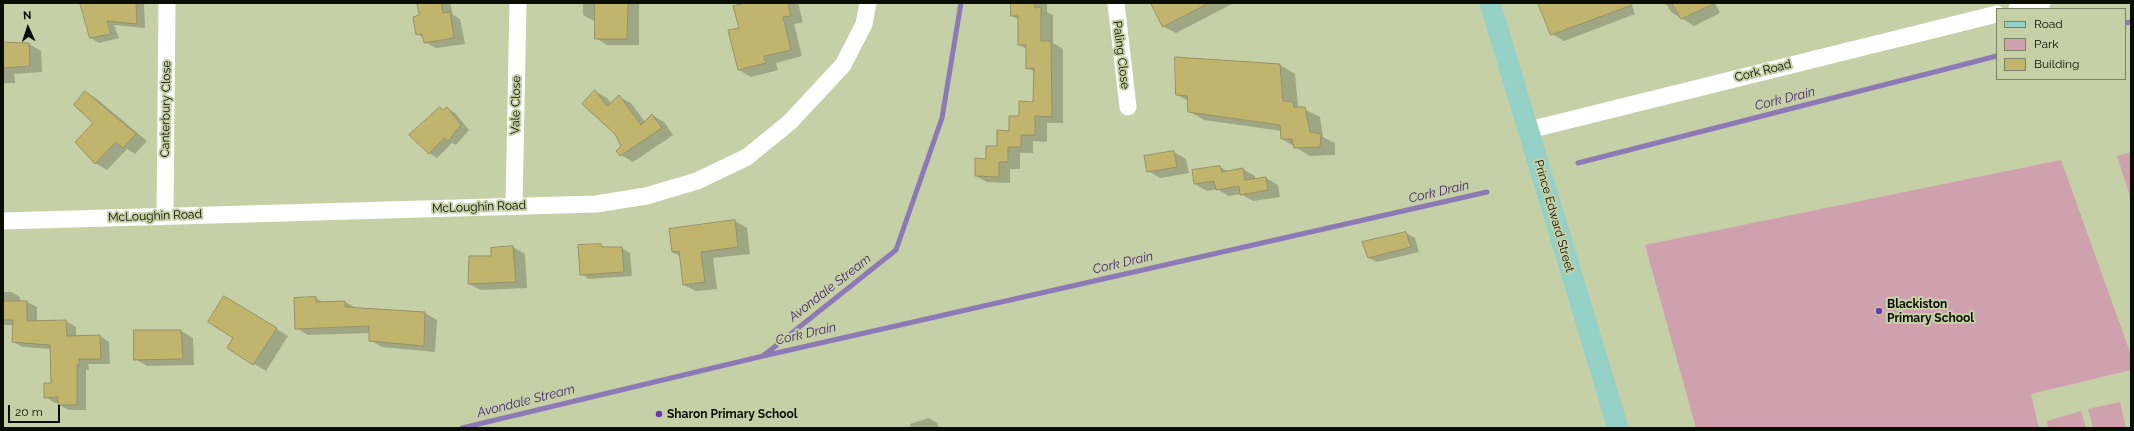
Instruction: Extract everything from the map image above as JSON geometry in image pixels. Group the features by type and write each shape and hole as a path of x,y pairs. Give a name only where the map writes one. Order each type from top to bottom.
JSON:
{"main road":[{"name":"Prince Edward Street","path":"1490,3 1618,428"}],"street":[{"name":"Canterbury Close","path":"165,215 167,3"},
{"name":"Vale Close","path":"514,206 518,3"},
{"name":"McLoughin Road","path":"3,221 165,215 596,204 646,196 697,180 747,157 790,122 843,65 864,24 868,3"},
{"name":"Paling Close","path":"1116,3 1128,106"},
{"path":"2021,8 2042,3"},
{"name":"Cork Road","path":"1529,130 1996,14"}],"green space":[{"path":"2131,152 2131,200 2117,156"},
{"name":"Blackiston Primary School","path":"2061,160 2131,355 2131,370 2031,394 2039,428 1696,428 1645,245"},
{"path":"2120,402 2126,428 2093,428 2088,409"},
{"path":"2081,411 2086,428 2048,428 2047,421"}],"building":[{"path":"80,3 136,3 137,24 107,21 111,34 90,38"},
{"path":"417,3 441,3 443,13 450,12 454,38 424,43 422,34 416,35 413,17 419,15"},
{"path":"595,3 628,3 627,39 595,39"},
{"path":"747,3 788,3 791,16 783,17 791,50 764,56 766,63 738,70 728,30 739,28 733,6"},
{"path":"1011,3 1035,3 1035,8 1041,7 1041,41 1051,41 1052,117 1035,116 1035,135 1021,135 1021,147 1008,147 1008,162 999,162 999,177 975,176 975,158 986,159 986,146 997,146 997,130 1009,131 1009,116 1019,116 1019,101 1033,102 1034,68 1026,69 1026,45 1018,45 1018,16 1011,16"},
{"path":"1151,3 1209,3 1163,27"},
{"path":"1538,3 1632,3 1632,5 1551,35"},
{"path":"1672,3 1716,3 1681,19"},
{"path":"3,42 29,43 30,66 3,68"},
{"path":"1175,57 1280,64 1283,101 1293,102 1294,107 1305,107 1310,132 1321,134 1320,147 1294,148 1292,139 1281,139 1280,125 1188,112 1187,96 1176,95"},
{"path":"595,90 607,106 619,95 641,125 652,114 662,128 620,156 616,151 621,146 615,134 582,104"},
{"path":"85,91 136,134 123,148 116,142 95,164 75,142 93,123 74,105"},
{"path":"440,107 443,110 447,107 461,125 448,141 444,138 429,154 409,135"},
{"path":"1174,151 1177,167 1147,172 1144,156"},
{"path":"1220,166 1222,172 1243,168 1245,180 1266,177 1268,190 1240,195 1239,186 1216,190 1214,181 1194,184 1192,170"},
{"path":"735,220 738,247 701,252 705,282 683,285 679,251 672,252 669,229"},
{"path":"1406,232 1411,247 1368,258 1362,242"},
{"path":"601,244 602,247 622,247 624,272 580,275 578,245"},
{"path":"513,246 516,282 468,284 469,256 491,256 491,248"},
{"path":"224,296 277,328 253,365 227,348 233,338 208,322"},
{"path":"316,297 316,302 345,301 345,307 425,312 424,346 369,341 369,326 295,329 294,298"},
{"path":"3,301 27,301 27,321 66,320 67,336 100,335 101,359 79,359 79,365 77,365 77,405 58,405 58,397 44,398 44,383 51,383 50,345 12,342 13,320 3,320"},
{"path":"134,330 181,330 183,359 134,360"}],"waterway":[{"name":"Avondale Stream","path":"462,428 763,356 896,250 942,118 961,3"},
{"name":"Cork Drain","path":"2126,23 2131,22"},
{"name":"Cork Drain","path":"1578,163 1996,56"},
{"name":"Cork Drain","path":"763,356 1487,192"}],"place":[{"name":"Blackiston Primary School","path":"1879,311"},
{"name":"Sharon Primary School","path":"659,414"}]}
